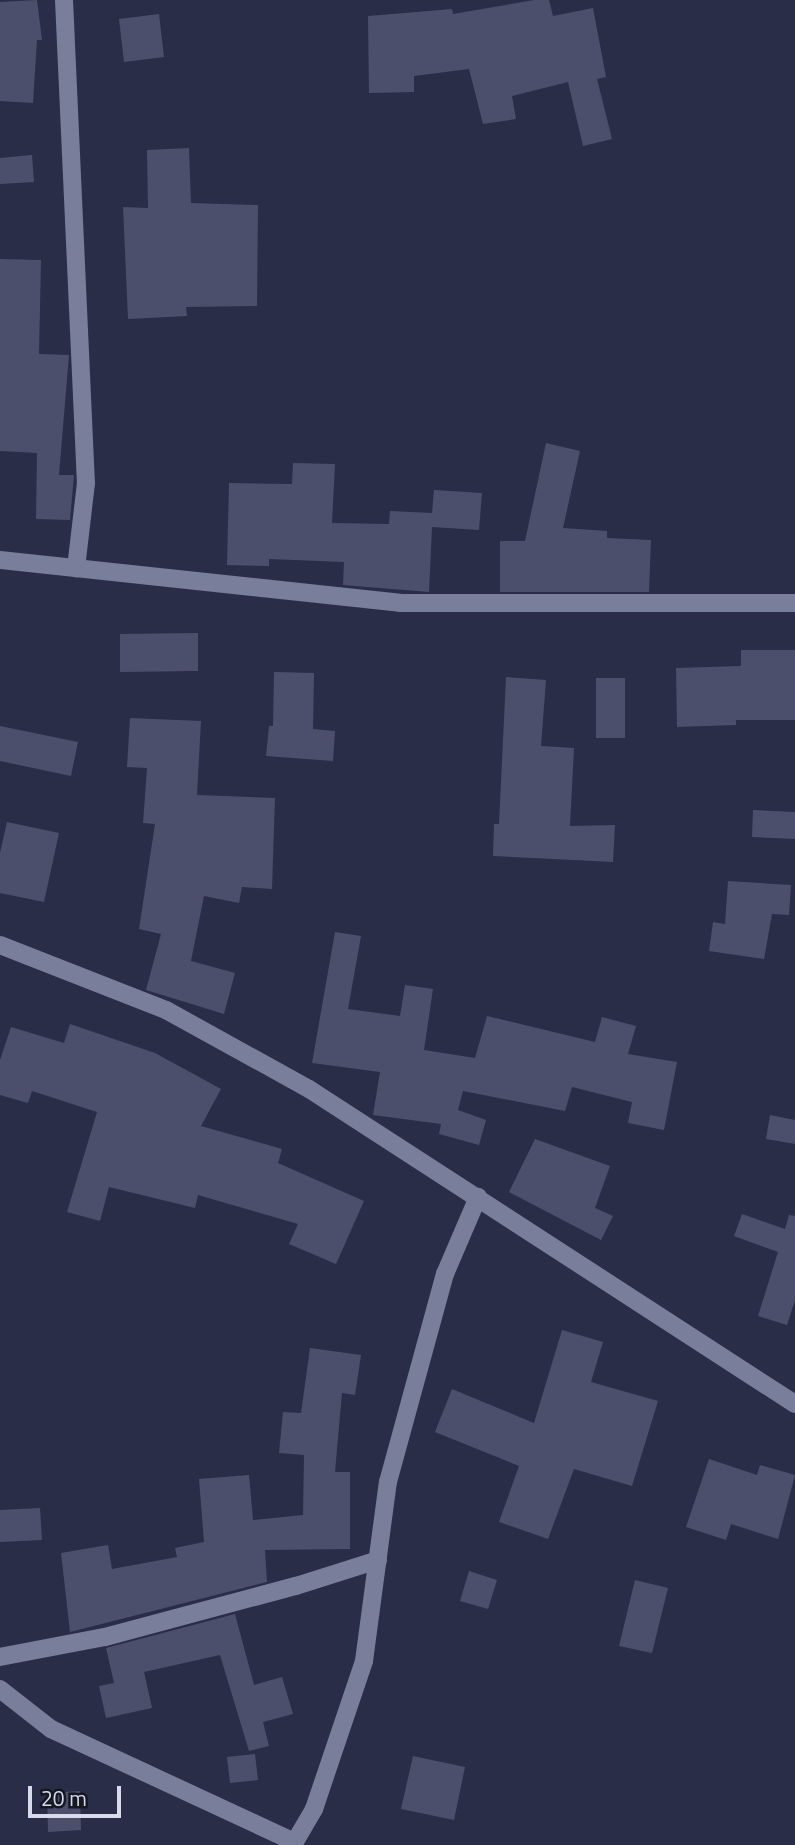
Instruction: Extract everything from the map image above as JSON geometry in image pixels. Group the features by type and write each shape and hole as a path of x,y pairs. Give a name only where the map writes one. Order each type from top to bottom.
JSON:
{"street":[{"path":"64,0 86,482 76,568"},
{"path":"0,560 400,603 795,603"},
{"path":"0,945 166,1010 309,1089 795,1404"},
{"path":"0,1689 51,1729 293,1844 314,1810 364,1661 388,1482 445,1273 478,1197"},
{"path":"0,1657 105,1637 296,1587 378,1560"}],"building":[{"path":"37,0 42,40 37,40 33,103 0,101 0,2"},
{"path":"534,0 549,0 553,16 593,8 606,77 597,79 612,139 583,146 568,82 512,96 516,119 483,124 469,69 414,76 414,92 369,93 368,16 452,9 453,14"},
{"path":"159,14 164,57 124,62 119,19"},
{"path":"189,148 191,203 258,205 257,306 186,307 187,316 128,319 123,207 148,208 147,150"},
{"path":"32,155 34,182 0,184 0,158"},
{"path":"0,259 41,260 39,354 69,355 59,475 74,475 70,520 36,519 37,453 0,451"},
{"path":"546,443 580,451 563,528 607,531 607,538 651,540 649,592 500,592 500,541 525,541"},
{"path":"293,463 335,464 332,523 389,524 390,511 432,513 434,490 482,493 479,530 432,527 429,592 343,585 344,562 269,559 269,566 227,565 229,483 292,484"},
{"path":"198,633 198,671 120,672 120,634"},
{"path":"741,650 795,650 795,720 736,720 736,725 677,727 676,668 741,666"},
{"path":"274,672 314,673 313,729 335,731 333,761 266,756 269,726 273,726"},
{"path":"506,677 546,680 541,746 574,748 570,826 615,825 613,862 493,856 494,824 499,824"},
{"path":"596,678 625,678 625,738 596,738"},
{"path":"130,718 201,721 197,795 275,798 272,889 242,887 239,903 204,896 191,961 235,973 224,1014 146,990 161,934 139,929 155,824 143,823 147,768 127,767"},
{"path":"0,726 78,742 71,776 0,761"},
{"path":"753,810 795,812 795,839 752,837"},
{"path":"7,822 59,833 44,902 0,893 0,853"},
{"path":"728,881 791,885 789,915 772,914 764,959 709,951 713,922 725,924"},
{"path":"335,932 361,936 348,1009 400,1016 405,985 433,989 424,1050 475,1058 487,1016 595,1042 602,1017 636,1026 628,1054 677,1062 664,1130 628,1123 632,1102 572,1087 565,1111 463,1091 458,1110 486,1120 479,1145 439,1134 441,1124 373,1115 380,1072 312,1063"},
{"path":"70,1024 155,1053 221,1089 201,1126 282,1149 278,1163 364,1201 336,1264 289,1244 298,1224 198,1195 195,1208 109,1187 100,1221 67,1212 97,1112 32,1091 28,1103 0,1095 0,1060 11,1027 64,1043"},
{"path":"770,1115 795,1120 795,1144 766,1139"},
{"path":"535,1139 610,1166 595,1208 613,1216 601,1240 509,1192"},
{"path":"742,1214 785,1229 789,1215 795,1216 795,1300 787,1325 758,1316 778,1252 734,1236"},
{"path":"562,1330 603,1342 591,1382 658,1401 632,1486 574,1469 548,1539 499,1522 519,1466 435,1432 452,1389 534,1423"},
{"path":"310,1348 361,1355 355,1395 342,1393 335,1472 350,1472 350,1549 265,1550 267,1582 70,1632 61,1553 108,1545 112,1569 177,1557 175,1548 204,1542 199,1479 249,1475 253,1520 303,1515 304,1455 279,1453 283,1412 301,1413"},
{"path":"709,1459 757,1475 760,1465 795,1475 778,1539 731,1524 726,1540 686,1527"},
{"path":"40,1508 42,1540 0,1542 0,1510"},
{"path":"469,1571 497,1580 488,1609 460,1601"},
{"path":"635,1580 668,1588 652,1653 619,1646"},
{"path":"235,1614 254,1685 282,1677 293,1714 263,1722 269,1746 249,1751 220,1655 144,1672 152,1708 106,1718 99,1686 114,1683 106,1648"},
{"path":"255,1754 258,1780 230,1783 227,1757"},
{"path":"413,1756 465,1767 454,1820 401,1809"},
{"path":"80,1791 81,1830 48,1832 47,1793"}]}
